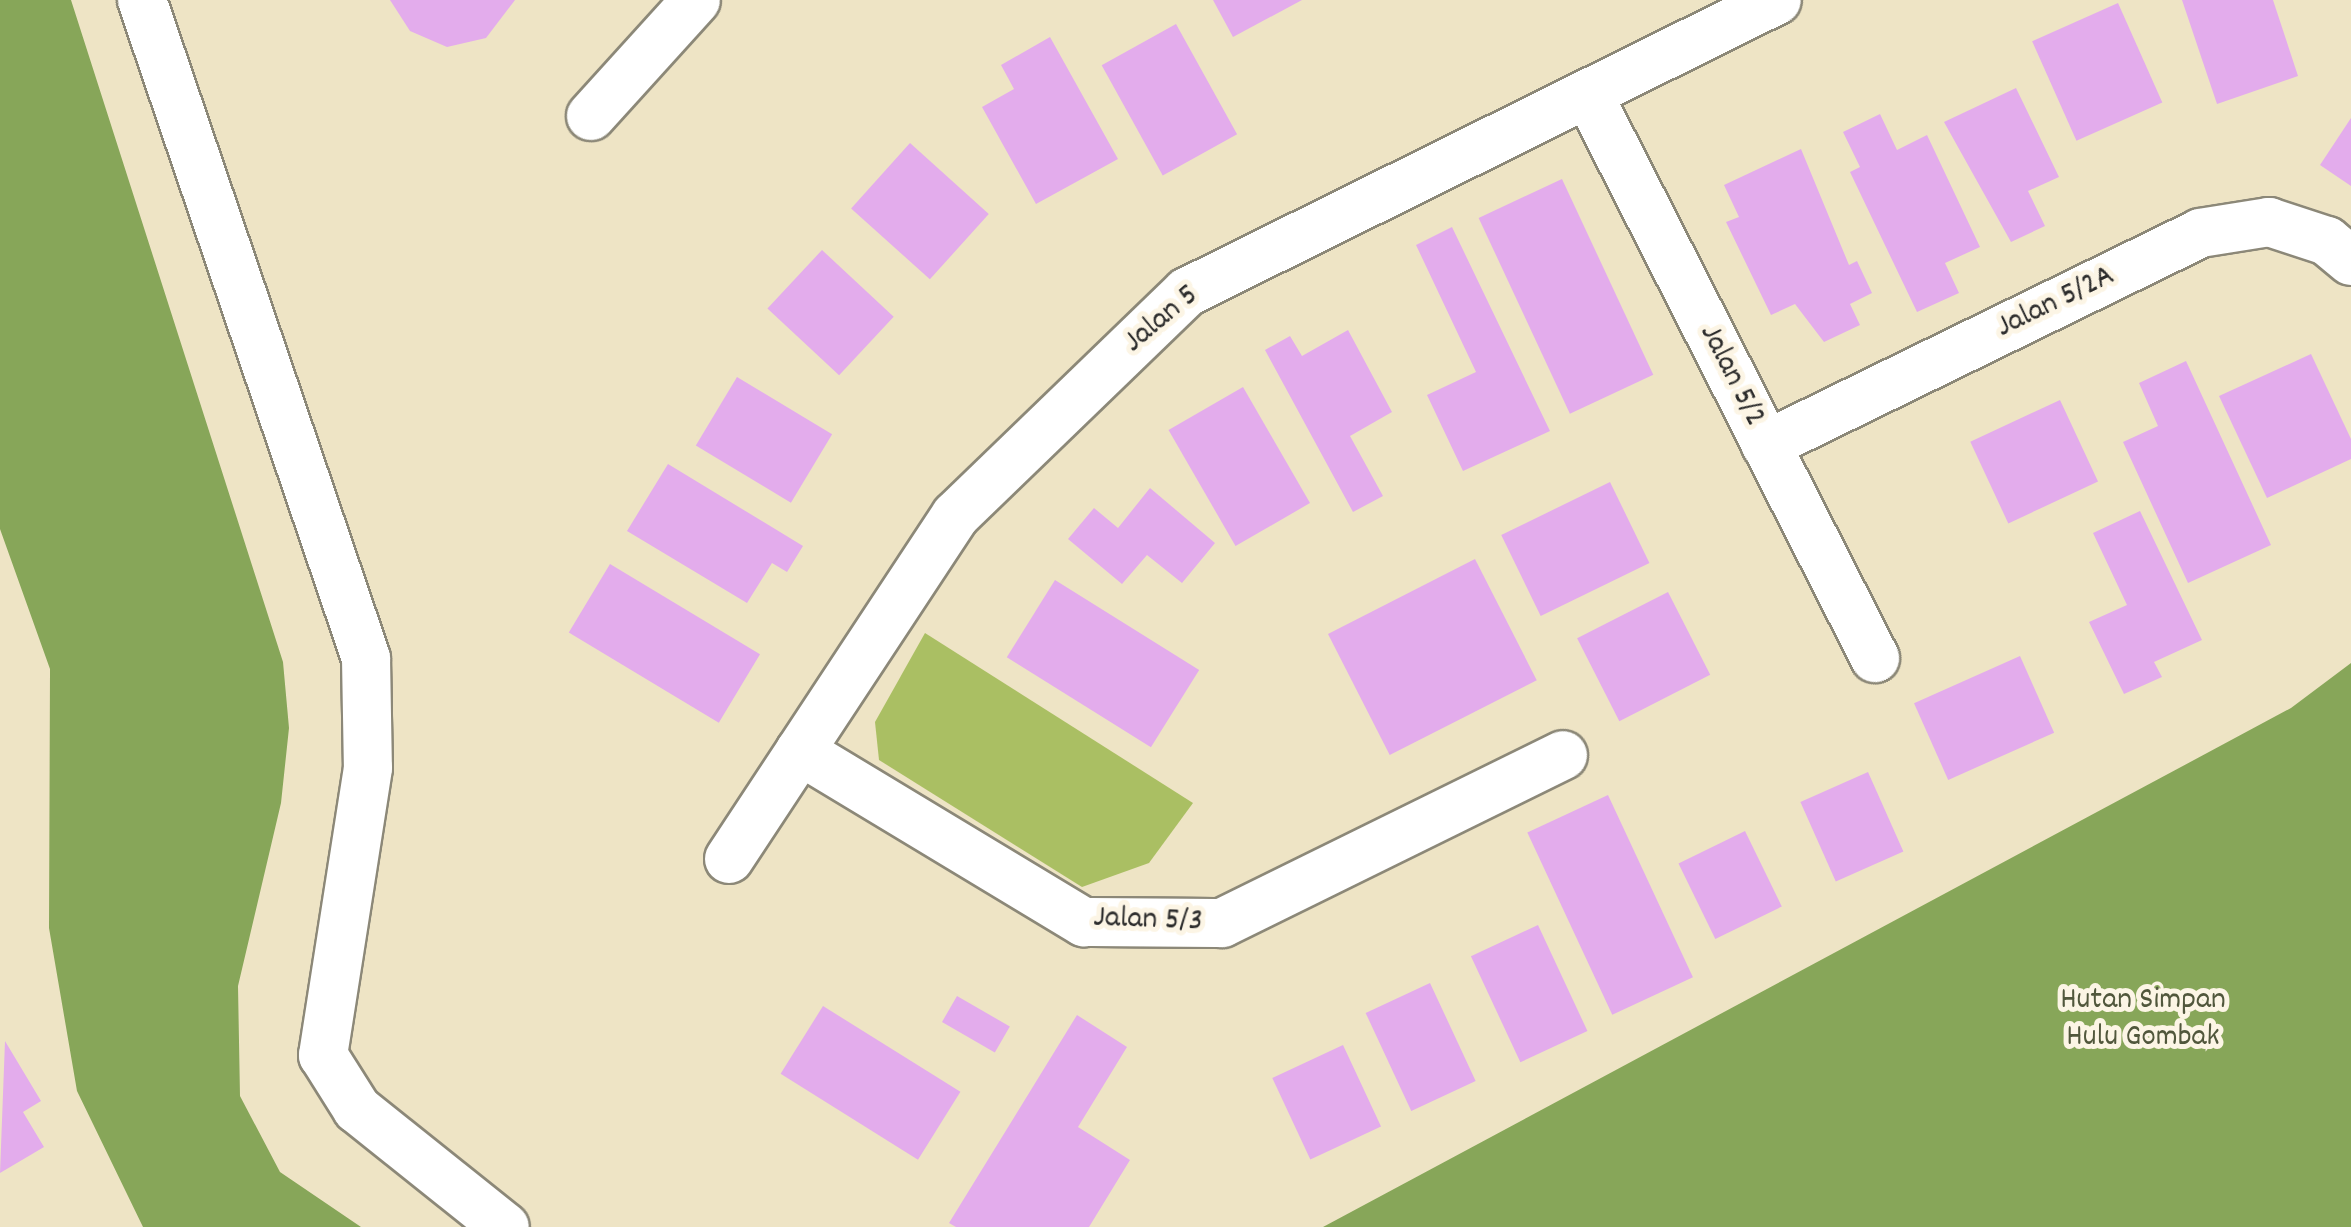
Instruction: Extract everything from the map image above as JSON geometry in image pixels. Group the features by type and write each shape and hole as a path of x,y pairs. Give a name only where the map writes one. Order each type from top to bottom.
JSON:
{"street":[{"path":"142,0 366,658 368,768 323,1056 357,1110 505,1227"},
{"path":"591,116 696,0"},
{"name":"Jalan 5","path":"729,858 956,515 1188,292 1777,0"},
{"name":"Jalan 5/2","path":"1588,94 1875,658"},
{"name":"Jalan 5/2A","path":"1766,444 2200,233 2269,222 2327,242 2351,261"},
{"name":"Jalan 5/3","path":"800,751 1084,922 1202,923 1222,923 1563,755"}],"green space":[{"path":"0,0 71,0 283,662 289,728 281,803 238,986 240,1096 280,1172 361,1227 143,1227 77,1091 49,928 50,669 0,529"},
{"path":"925,633 1193,803 1149,863 1082,887 879,760 875,722"},
{"name":"Hutan Simpan Hulu Gombak","path":"2351,663 2351,1227 1323,1227 2291,708"}],"building":[{"path":"390,0 515,0 486,38 447,47 410,31"},
{"path":"1213,0 1302,0 1233,37"},
{"path":"2182,0 2273,0 2298,76 2217,104"},
{"path":"2118,3 2162,103 2076,141 2032,41"},
{"path":"1176,24 1237,134 1163,175 1102,65"},
{"path":"1050,37 1118,159 1036,204 982,107 1014,89 1001,65"},
{"path":"2016,88 2059,177 2028,191 2045,226 2011,242 1944,122"},
{"path":"1880,114 1897,150 1927,135 1980,247 1945,263 1959,293 1917,312 1850,172 1860,167 1843,132"},
{"path":"2351,118 2351,186 2320,165"},
{"path":"910,143 989,214 930,279 851,208"},
{"path":"1801,149 1849,265 1857,261 1872,293 1850,304 1860,325 1824,342 1795,304 1771,315 1726,222 1739,217 1724,185"},
{"path":"1562,179 1653,375 1570,414 1479,218"},
{"path":"1452,227 1550,431 1463,471 1427,395 1476,372 1416,245"},
{"path":"822,250 894,317 839,375 767,309"},
{"path":"1348,330 1392,412 1350,436 1383,496 1353,512 1265,350 1290,336 1302,356"},
{"path":"2311,354 2351,439 2351,459 2267,498 2219,396"},
{"path":"2186,361 2271,545 2188,583 2123,442 2158,426 2139,383"},
{"path":"737,377 832,434 791,503 696,446"},
{"path":"1243,387 1310,503 1236,546 1169,430"},
{"path":"2060,400 2098,482 2008,523 1970,442"},
{"path":"668,464 803,546 787,572 772,563 747,603 627,531"},
{"path":"1610,482 1649,563 1541,616 1501,535"},
{"path":"1150,488 1215,543 1182,583 1147,555 1122,584 1068,539 1094,508 1118,528"},
{"path":"2140,511 2202,640 2154,662 2162,677 2124,694 2089,622 2127,605 2093,533"},
{"path":"1475,559 1537,680 1390,755 1328,634"},
{"path":"610,564 760,654 719,723 569,633"},
{"path":"1055,580 1199,670 1151,747 1007,657"},
{"path":"1668,592 1710,675 1619,721 1577,638"},
{"path":"2020,656 2054,733 1948,780 1914,703"},
{"path":"1868,772 1903,851 1836,882 1800,802"},
{"path":"1608,795 1693,977 1612,1015 1527,833"},
{"path":"1745,831 1782,906 1715,939 1678,863"},
{"path":"1538,925 1587,1031 1520,1062 1471,956"},
{"path":"1430,983 1476,1081 1411,1111 1366,1013"},
{"path":"957,996 1010,1026 995,1052 942,1022"},
{"path":"823,1006 960,1092 918,1160 781,1074"},
{"path":"1077,1015 1127,1047 1078,1127 1130,1160 1089,1227 956,1227 949,1223"},
{"path":"5,1041 41,1101 23,1112 44,1147 0,1173"},
{"path":"1343,1045 1381,1127 1310,1160 1272,1078"}]}
